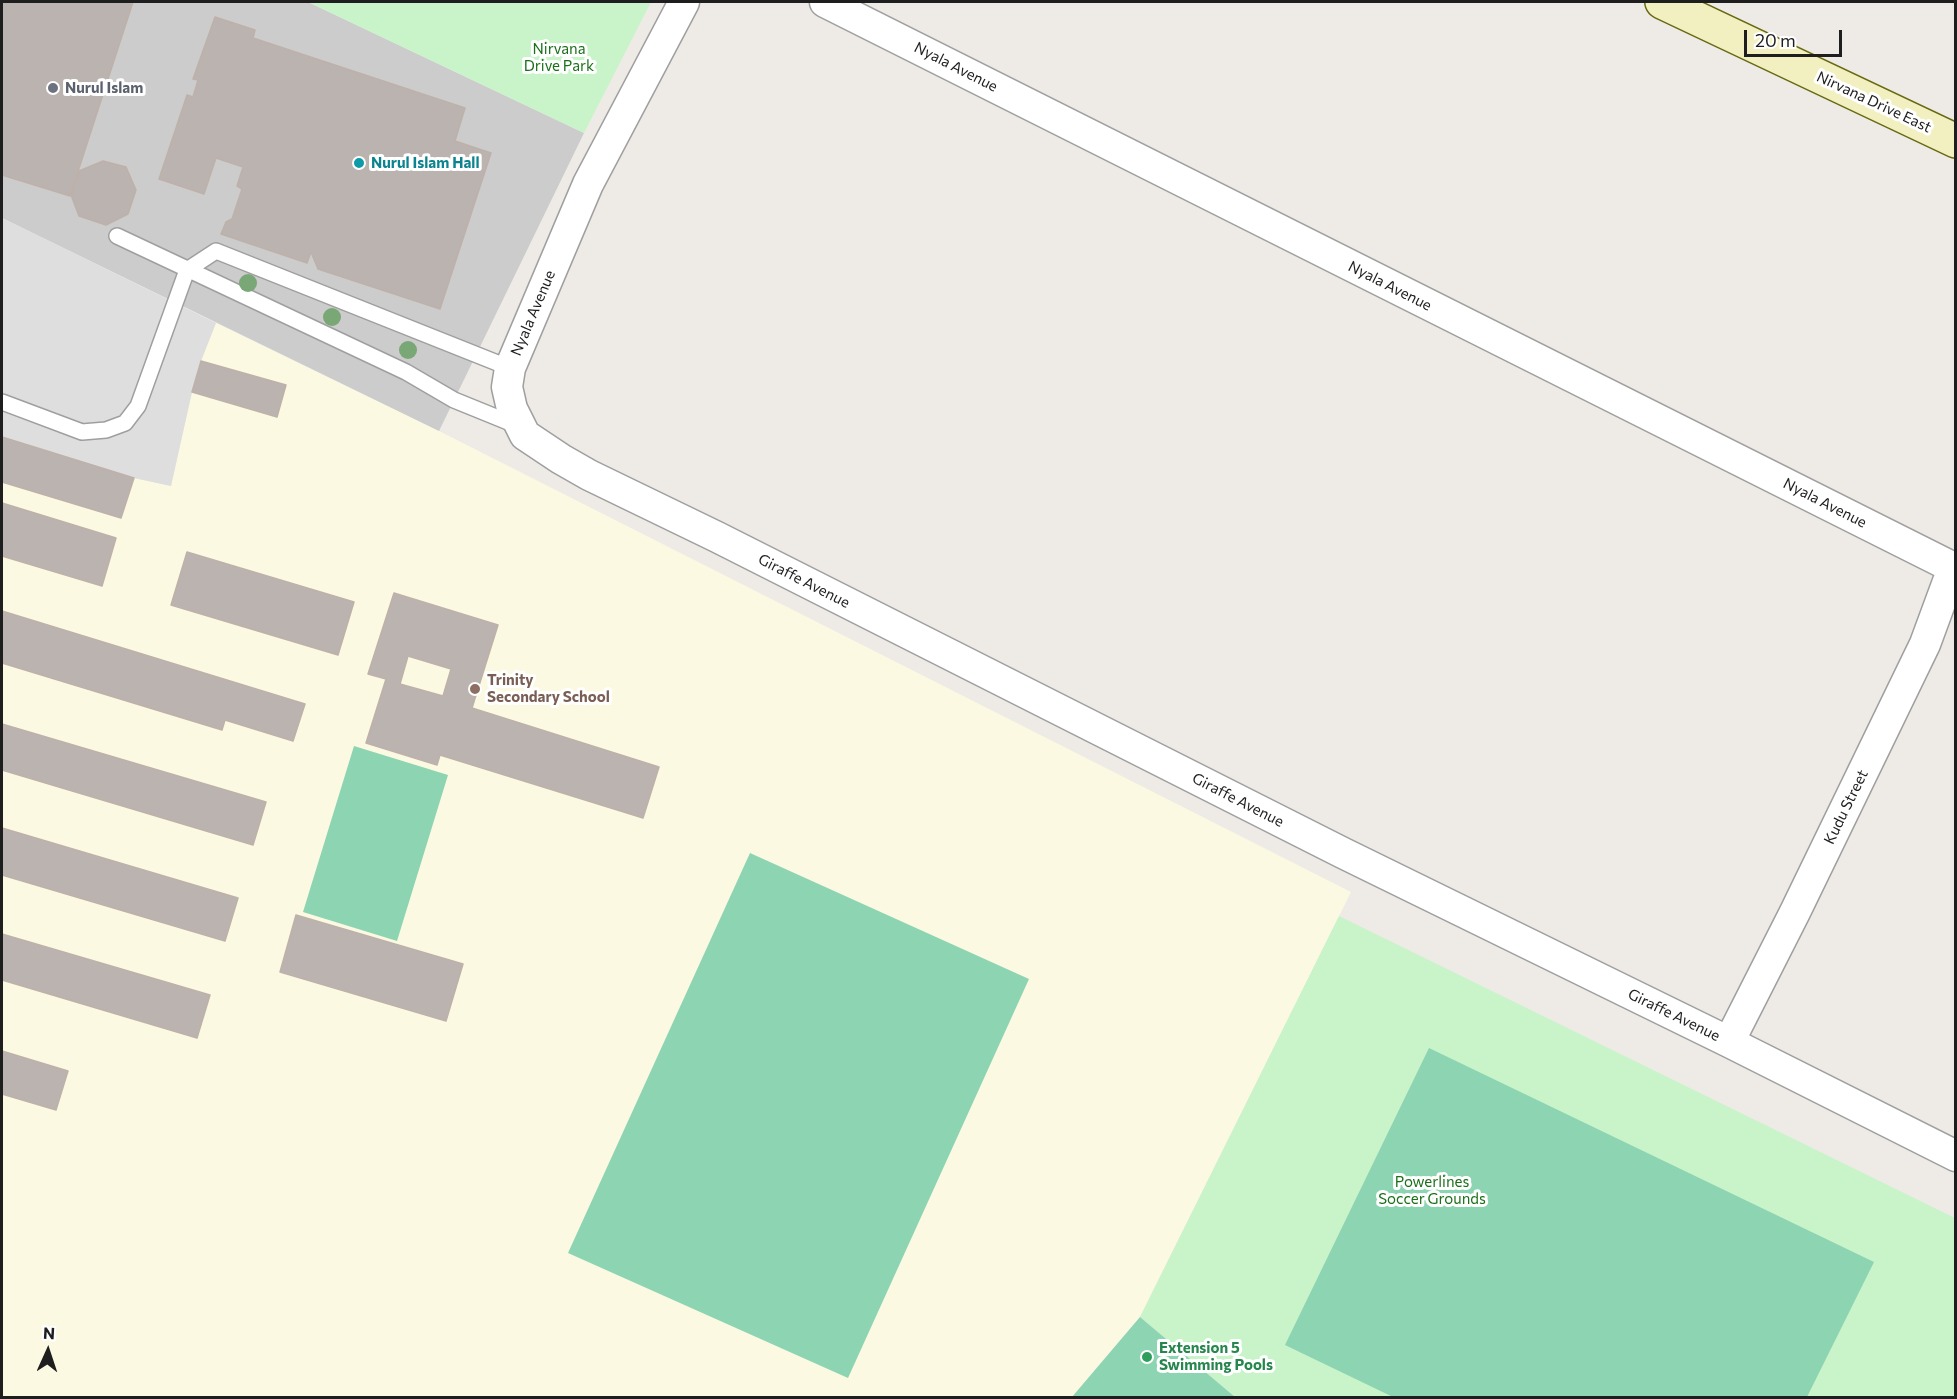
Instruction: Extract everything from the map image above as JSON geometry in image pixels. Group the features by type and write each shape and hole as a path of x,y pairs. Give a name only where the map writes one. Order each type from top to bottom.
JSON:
{"main road":[{"name":"Nirvana Drive East","path":"1662,2 1956,141"}],"street":[{"name":"Nyala Avenue","path":"523,431 512,409 507,387 510,368 588,184 684,2"},
{"name":"Nyala Avenue","path":"825,2 1954,569"},
{"name":"Giraffe Avenue","path":"523,431 561,459 590,475 1333,848 1956,1156"},
{"name":"Kudu Street","path":"1729,1042 1925,644 1954,569"}],"lane":[{"path":"117,236 406,372 454,400 523,431"},
{"path":"2,402 82,432 106,430 125,423 138,406 187,270 216,251 510,368"}],"shaded area":[{"path":"2,2 308,2 584,133 439,431 2,218"},
{"path":"2,218 216,323 192,392 171,486 134,478 2,437"},
{"name":"Trinity Secondary School","path":"216,323 439,431 1351,892 1140,1317 1072,1397 2,1397 2,437 134,478 171,486 192,392"}],"green space":[{"name":"Nirvana Drive Park","path":"308,2 651,2 584,133"},
{"path":"354,746 448,775 397,941 303,912"},
{"path":"750,853 1029,979 848,1378 568,1253"},
{"name":"Powerlines Soccer Grounds","path":"1339,916 1955,1218 1955,1397 1235,1397 1140,1317"},
{"path":"1429,1048 1874,1262 1807,1397 1393,1397 1285,1345"},
{"name":"Extension 5 Swimming Pools","path":"1140,1317 1235,1397 1072,1397"}],"building":[{"name":"Nurul Islam","path":"2,2 133,2 70,196 2,175"},
{"name":"Nurul Islam Hall","path":"215,17 255,30 253,38 465,108 455,141 491,153 440,309 318,269 311,252 307,263 221,234 226,222 232,219 242,189 237,186 243,167 216,158 204,194 159,179 187,95 193,97 198,80 193,79"},
{"path":"103,161 126,167 136,190 128,214 106,225 79,216 71,195 79,171"},
{"path":"201,361 286,385 277,417 192,392"},
{"path":"2,437 134,478 121,518 2,482"},
{"path":"2,503 116,538 102,586 2,556"},
{"path":"187,552 354,602 338,655 171,605"},
{"path":"394,593 498,625 472,708 659,767 643,818 440,755 437,765 366,743 386,679 368,674","holes":["408,656 451,669 443,696 400,684"]},
{"path":"2,611 305,704 293,741 225,720 222,730 2,663"},
{"path":"2,724 266,802 253,845 2,770"},
{"path":"2,828 238,898 225,941 2,875"},
{"path":"296,915 463,964 446,1021 280,972"},
{"path":"2,934 210,995 197,1038 2,980"},
{"path":"2,1051 68,1071 56,1110 2,1094"}],"place":[{"name":"Nurul Islam","path":"53,88"},
{"name":"Nurul Islam Hall","path":"359,163"},
{"name":"Trinity Secondary School","path":"475,689"},
{"name":"Extension 5 Swimming Pools","path":"1147,1357"}]}
